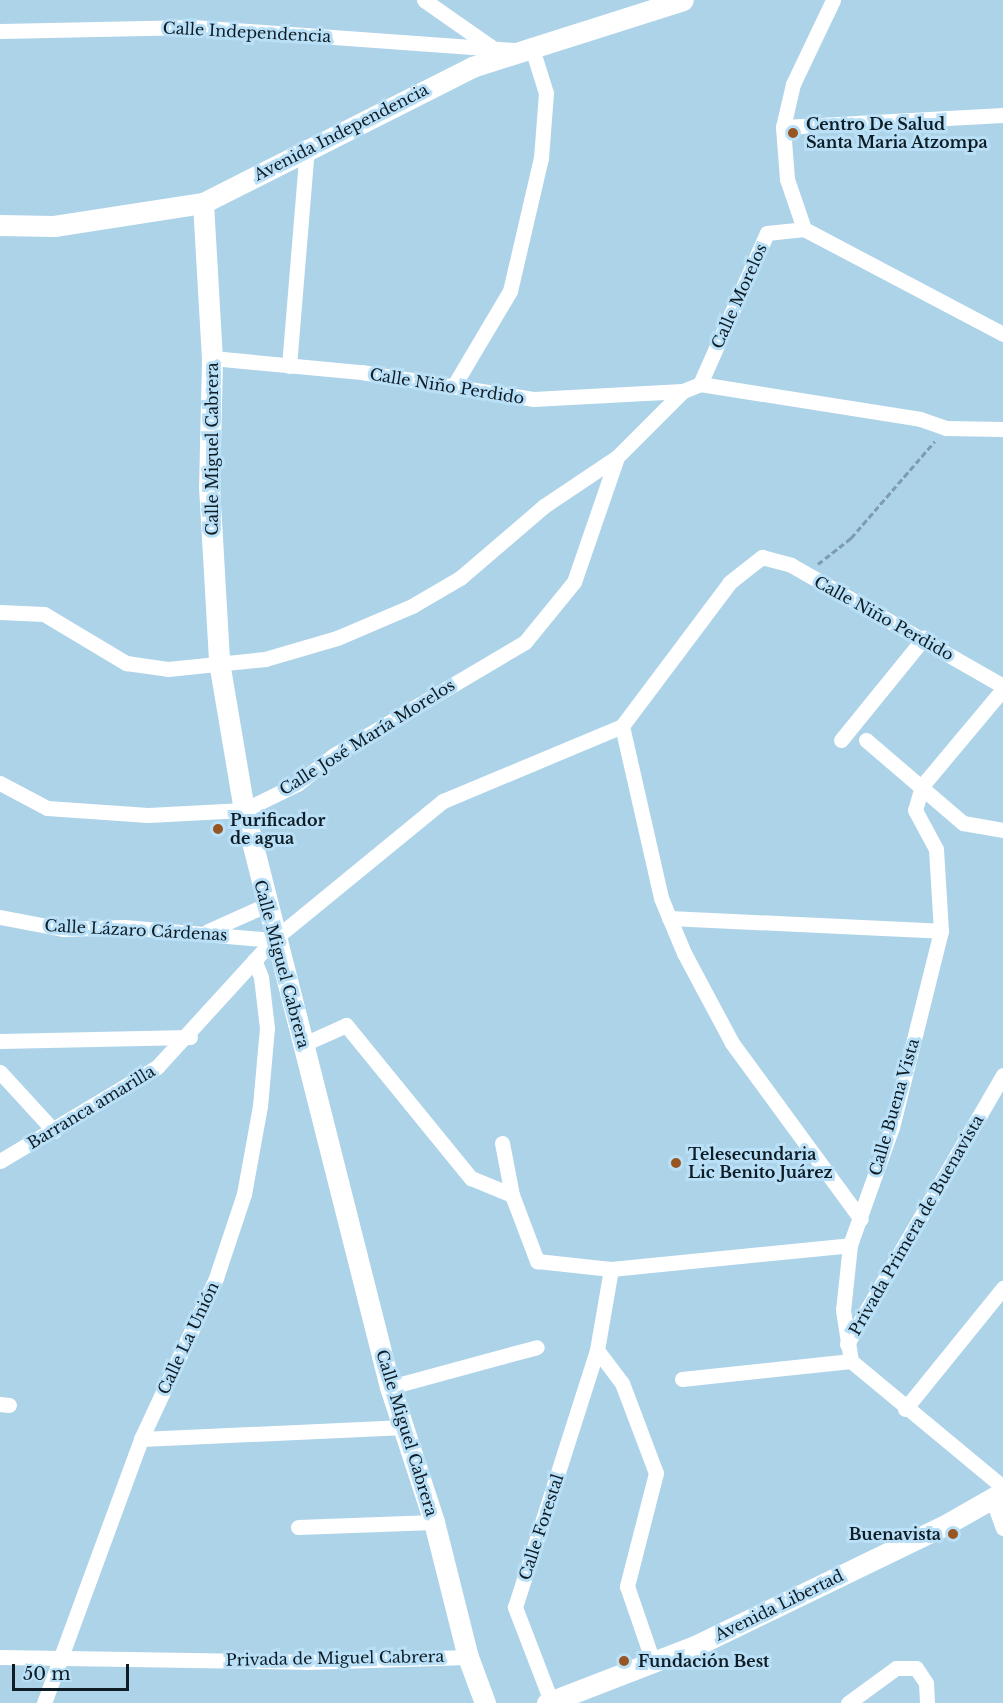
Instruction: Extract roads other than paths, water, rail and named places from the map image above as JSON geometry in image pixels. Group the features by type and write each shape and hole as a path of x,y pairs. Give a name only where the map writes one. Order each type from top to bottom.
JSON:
{"street":[{"name":"Calle Independencia","path":"424,0 494,49"},
{"path":"833,0 793,84 783,127 787,179 804,229 1003,334"},
{"name":"Avenida Independencia","path":"0,225 54,226 203,203 307,147 524,48 679,1"},
{"name":"Calle Independencia","path":"0,31 193,27 494,49 524,48"},
{"path":"453,387 510,291 541,158 546,93 524,48"},
{"path":"783,127 1003,115"},
{"path":"289,366 307,147"},
{"name":"Calle Miguel Cabrera","path":"203,203 212,358 209,486 219,662 244,810 273,940 304,1044 390,1387 405,1427 434,1522 468,1657 485,1703"},
{"name":"Calle Morelos","path":"700,384 767,233 804,229"},
{"name":"Calle Niño Perdido","path":"212,358 289,366 533,399 683,391"},
{"path":"0,612 44,614 126,663 168,669 265,659 337,638 412,606 460,578 544,506 617,457 683,391 700,384 920,419 946,428 1003,429"},
{"name":"Calle José María Morelos","path":"0,783 47,808 84,813 244,810 297,784 334,755 525,642 574,582 617,457"},
{"name":"Calle Niño Perdido","path":"622,726 730,582 762,557 806,574 924,638 1003,688"},
{"path":"841,740 924,638"},
{"path":"922,786 1003,688"},
{"path":"622,726 660,898 669,918 732,1043 861,1219"},
{"name":"Barranca amarilla","path":"0,1161 54,1131 157,1067 190,1037 273,940 443,801 622,726"},
{"path":"866,740 922,786 935,803 963,823 1003,830"},
{"name":"Calle Buena Vista","path":"851,1361 843,1310 850,1245 892,1127 941,931 936,849 915,810 922,786"},
{"path":"206,932 266,906"},
{"name":"Calle Lázaro Cárdenas","path":"0,917 63,929 124,927 206,932 273,940"},
{"path":"669,918 941,931"},
{"name":"Calle La Unión","path":"44,1703 58,1657 141,1439 216,1278 244,1194 260,1106 267,1028 261,977 254,960"},
{"path":"304,1044 346,1025 471,1178 512,1195"},
{"path":"0,1041 190,1037"},
{"path":"0,1072 54,1131"},
{"name":"Privada Primera de Buenavista","path":"847,1344 1003,1075"},
{"path":"502,1143 512,1195 537,1261 611,1269 850,1245"},
{"name":"Calle Forestal","path":"549,1702 515,1606 597,1350 611,1269"},
{"path":"904,1409 1003,1288"},
{"path":"390,1387 537,1347"},
{"path":"597,1350 622,1383 657,1473 627,1586 653,1662"},
{"path":"682,1379 851,1361 904,1409 1000,1488 1003,1528"},
{"path":"141,1439 405,1427"},
{"name":"Avenida Libertad","path":"549,1702 653,1662 905,1545 1000,1488"},
{"path":"298,1527 434,1522"},
{"name":"Privada de Miguel Cabrera","path":"0,1657 306,1662 468,1657"},
{"path":"848,1703 896,1668 916,1668 926,1683 927,1703"}],"place":[{"name":"Centro De Salud Santa Maria Atzompa","path":"793,133"},
{"name":"Purificador de agua","path":"218,829"},
{"name":"Telesecundaria Lic Benito Juárez","path":"676,1163"},
{"name":"Buenavista","path":"953,1534"},
{"name":"Fundación Best","path":"624,1661"}]}
